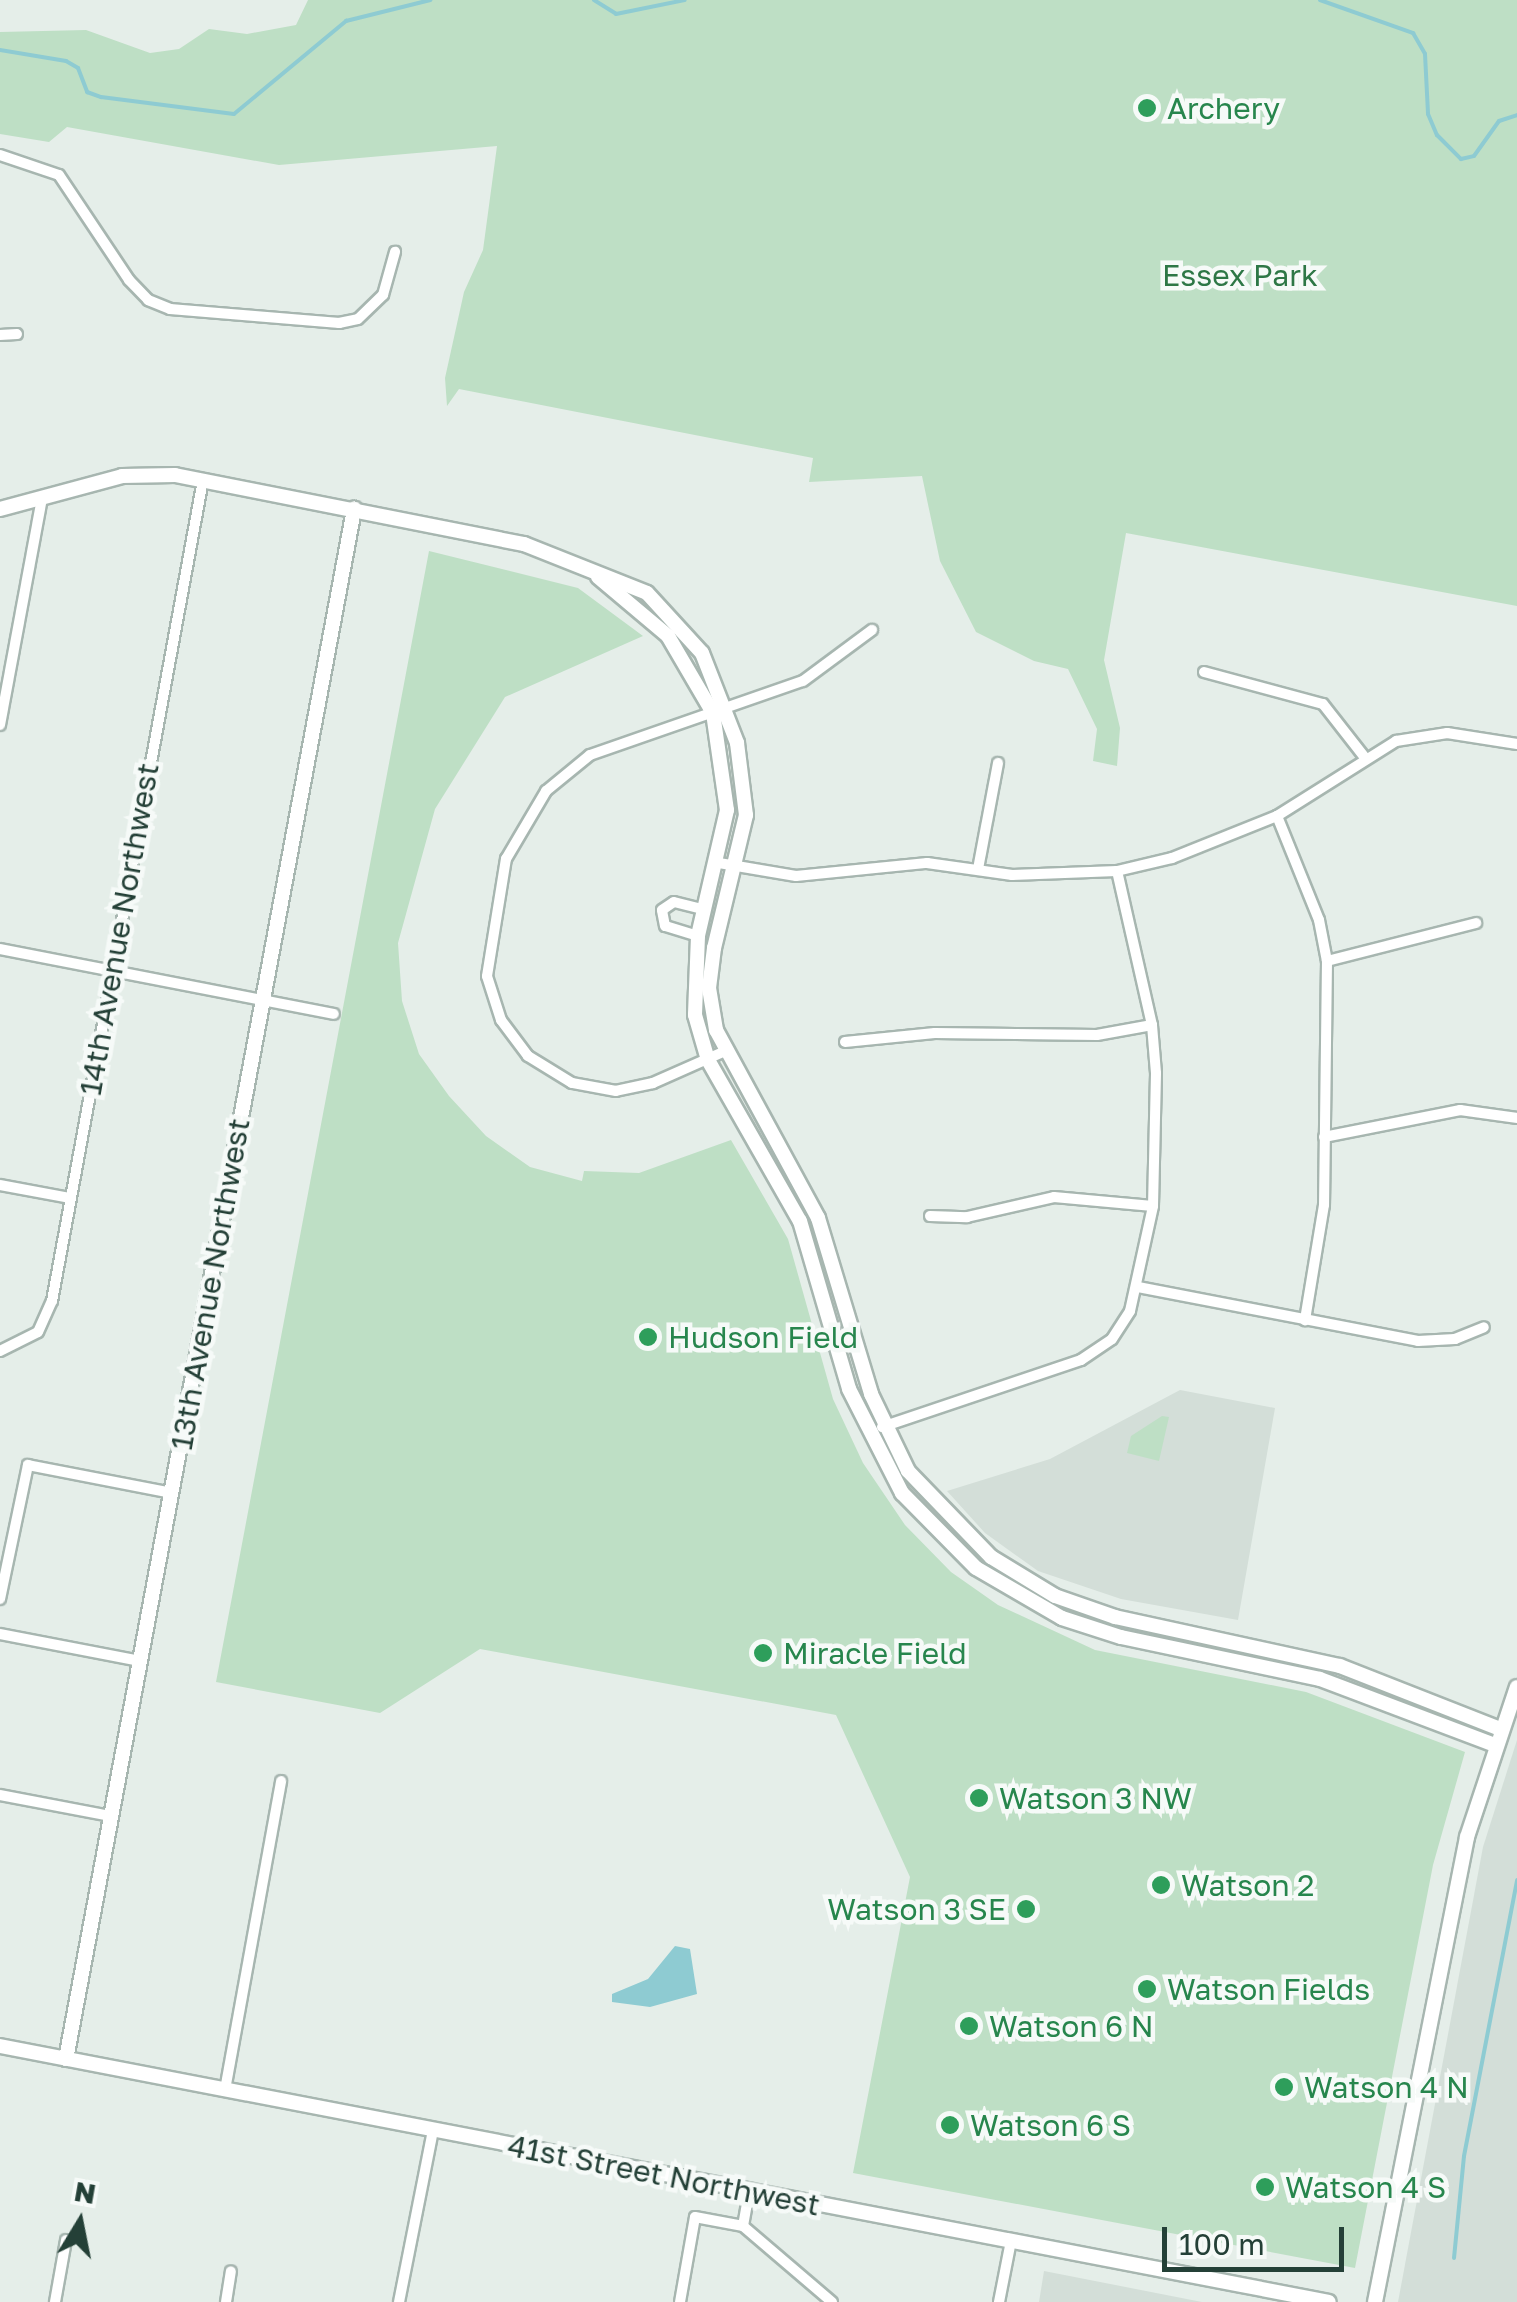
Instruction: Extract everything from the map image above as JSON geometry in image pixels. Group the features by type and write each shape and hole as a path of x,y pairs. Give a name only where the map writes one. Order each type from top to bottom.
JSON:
{"street":[{"path":"0,155 59,175 129,280 148,300 170,309 339,323 358,319 383,295 395,252"},
{"path":"0,334 16,334"},
{"path":"0,509 134,474 202,480 434,525 574,559 630,584 670,613 702,653 729,708 746,816 709,988 723,1052 818,1218 884,1427 942,1512 991,1557 1055,1596 1115,1617 1340,1666 1500,1729"},
{"name":"14th Avenue Northwest","path":"0,1352 28,1341 46,1317 202,480"},
{"path":"0,725 42,498"},
{"name":"13th Avenue Northwest","path":"66,2059 354,509"},
{"path":"574,559 668,636 712,713 727,810 719,863 698,936 692,997 708,1060 800,1220 868,1434 902,1493 936,1532 994,1581 1044,1610 1122,1638 1320,1679 1494,1744"},
{"path":"723,1052 616,1091 556,1076 528,1056 501,1020 487,961 506,859 546,791 606,748 803,681 872,630"},
{"path":"1204,672 1323,704 1366,759"},
{"path":"719,863 796,876 926,863 1042,876 1117,870 1172,858 1278,816 1366,759 1423,735 1517,744"},
{"path":"978,869 998,763"},
{"path":"1278,816 1303,871 1327,961 1324,1205 1305,1320"},
{"path":"868,1434 1094,1353 1119,1332 1138,1287 1153,1206 1152,1024 1117,870"},
{"path":"698,936 664,926 662,910 674,902 705,910"},
{"path":"1327,961 1476,922"},
{"path":"0,949 334,1014"},
{"path":"845,1042 935,1032 1097,1035 1152,1024"},
{"path":"1324,1137 1460,1110 1517,1118"},
{"path":"0,1185 70,1198"},
{"path":"930,1216 967,1218 1054,1197 1153,1206"},
{"path":"1138,1287 1436,1342 1484,1327"},
{"path":"0,1599 28,1465 172,1492"},
{"path":"0,1634 140,1661"},
{"path":"1375,2302 1450,1912 1494,1744 1517,1686"},
{"path":"225,2090 281,1781"},
{"path":"0,1795 110,1816"},
{"name":"41st Street Northwest","path":"0,2046 1329,2302"},
{"path":"398,2302 433,2131"},
{"path":"743,2226 749,2192"},
{"path":"680,2302 695,2218 743,2226 832,2302"},
{"path":"55,2302 66,2240"},
{"path":"999,2302 1010,2241"},
{"path":"226,2302 232,2271"}],"shaded area":[{"path":"1180,1390 1275,1408 1238,1620 1121,1599 1038,1571 985,1533 947,1491 1050,1459"},
{"path":"1517,1740 1517,2302 1398,2302 1483,1847"},
{"path":"1044,2271 1202,2302 1039,2302"}],"green space":[{"name":"Essex Park","path":"308,0 1517,0 1517,606 1126,533 1104,660 1120,728 1117,766 1093,761 1097,729 1068,669 1034,661 976,632 940,561 922,476 809,482 813,458 459,389 447,406 445,378 464,292 483,250 497,146 279,165 67,127 49,142 0,134 0,32 86,30 150,53 179,49 209,29 247,34 296,25"},
{"path":"429,551 578,588 643,636 505,697 435,809 398,943 402,1001 419,1054 449,1096 486,1136 530,1167 582,1181 584,1171 639,1173 731,1140 788,1239 833,1399 863,1463 905,1525 951,1572 998,1605 1095,1650 1306,1692 1465,1752 1433,1865 1355,2268 853,2173 910,1877 836,1715 480,1649 380,1713 216,1682"},
{"path":"1162,1416 1169,1417 1159,1461 1127,1453 1131,1436"}],"water":[{"path":"675,1946 690,1949 697,1994 650,2007 612,2002 612,1994 648,1979"}],"waterway":[{"path":"0,50 66,61 78,68 87,92 101,97 234,114 346,21 430,0"},
{"path":"594,0 616,14 685,0"},
{"path":"1320,0 1413,33 1425,54 1428,114 1437,135 1461,159 1474,156 1499,121 1517,115"},
{"path":"1454,2258 1464,2156 1517,1880"}],"place":[{"name":"Archery","path":"1147,108"},
{"name":"Hudson Field","path":"648,1337"},
{"name":"Miracle Field","path":"763,1653"},
{"name":"Watson 3 NW","path":"979,1798"},
{"name":"Watson 2","path":"1161,1885"},
{"name":"Watson 3 SE","path":"1026,1909"},
{"name":"Watson Fields","path":"1147,1989"},
{"name":"Watson 6 N","path":"969,2026"},
{"name":"Watson 4 N","path":"1284,2087"},
{"name":"Watson 6 S","path":"950,2125"},
{"name":"Watson 4 S","path":"1265,2187"}]}
